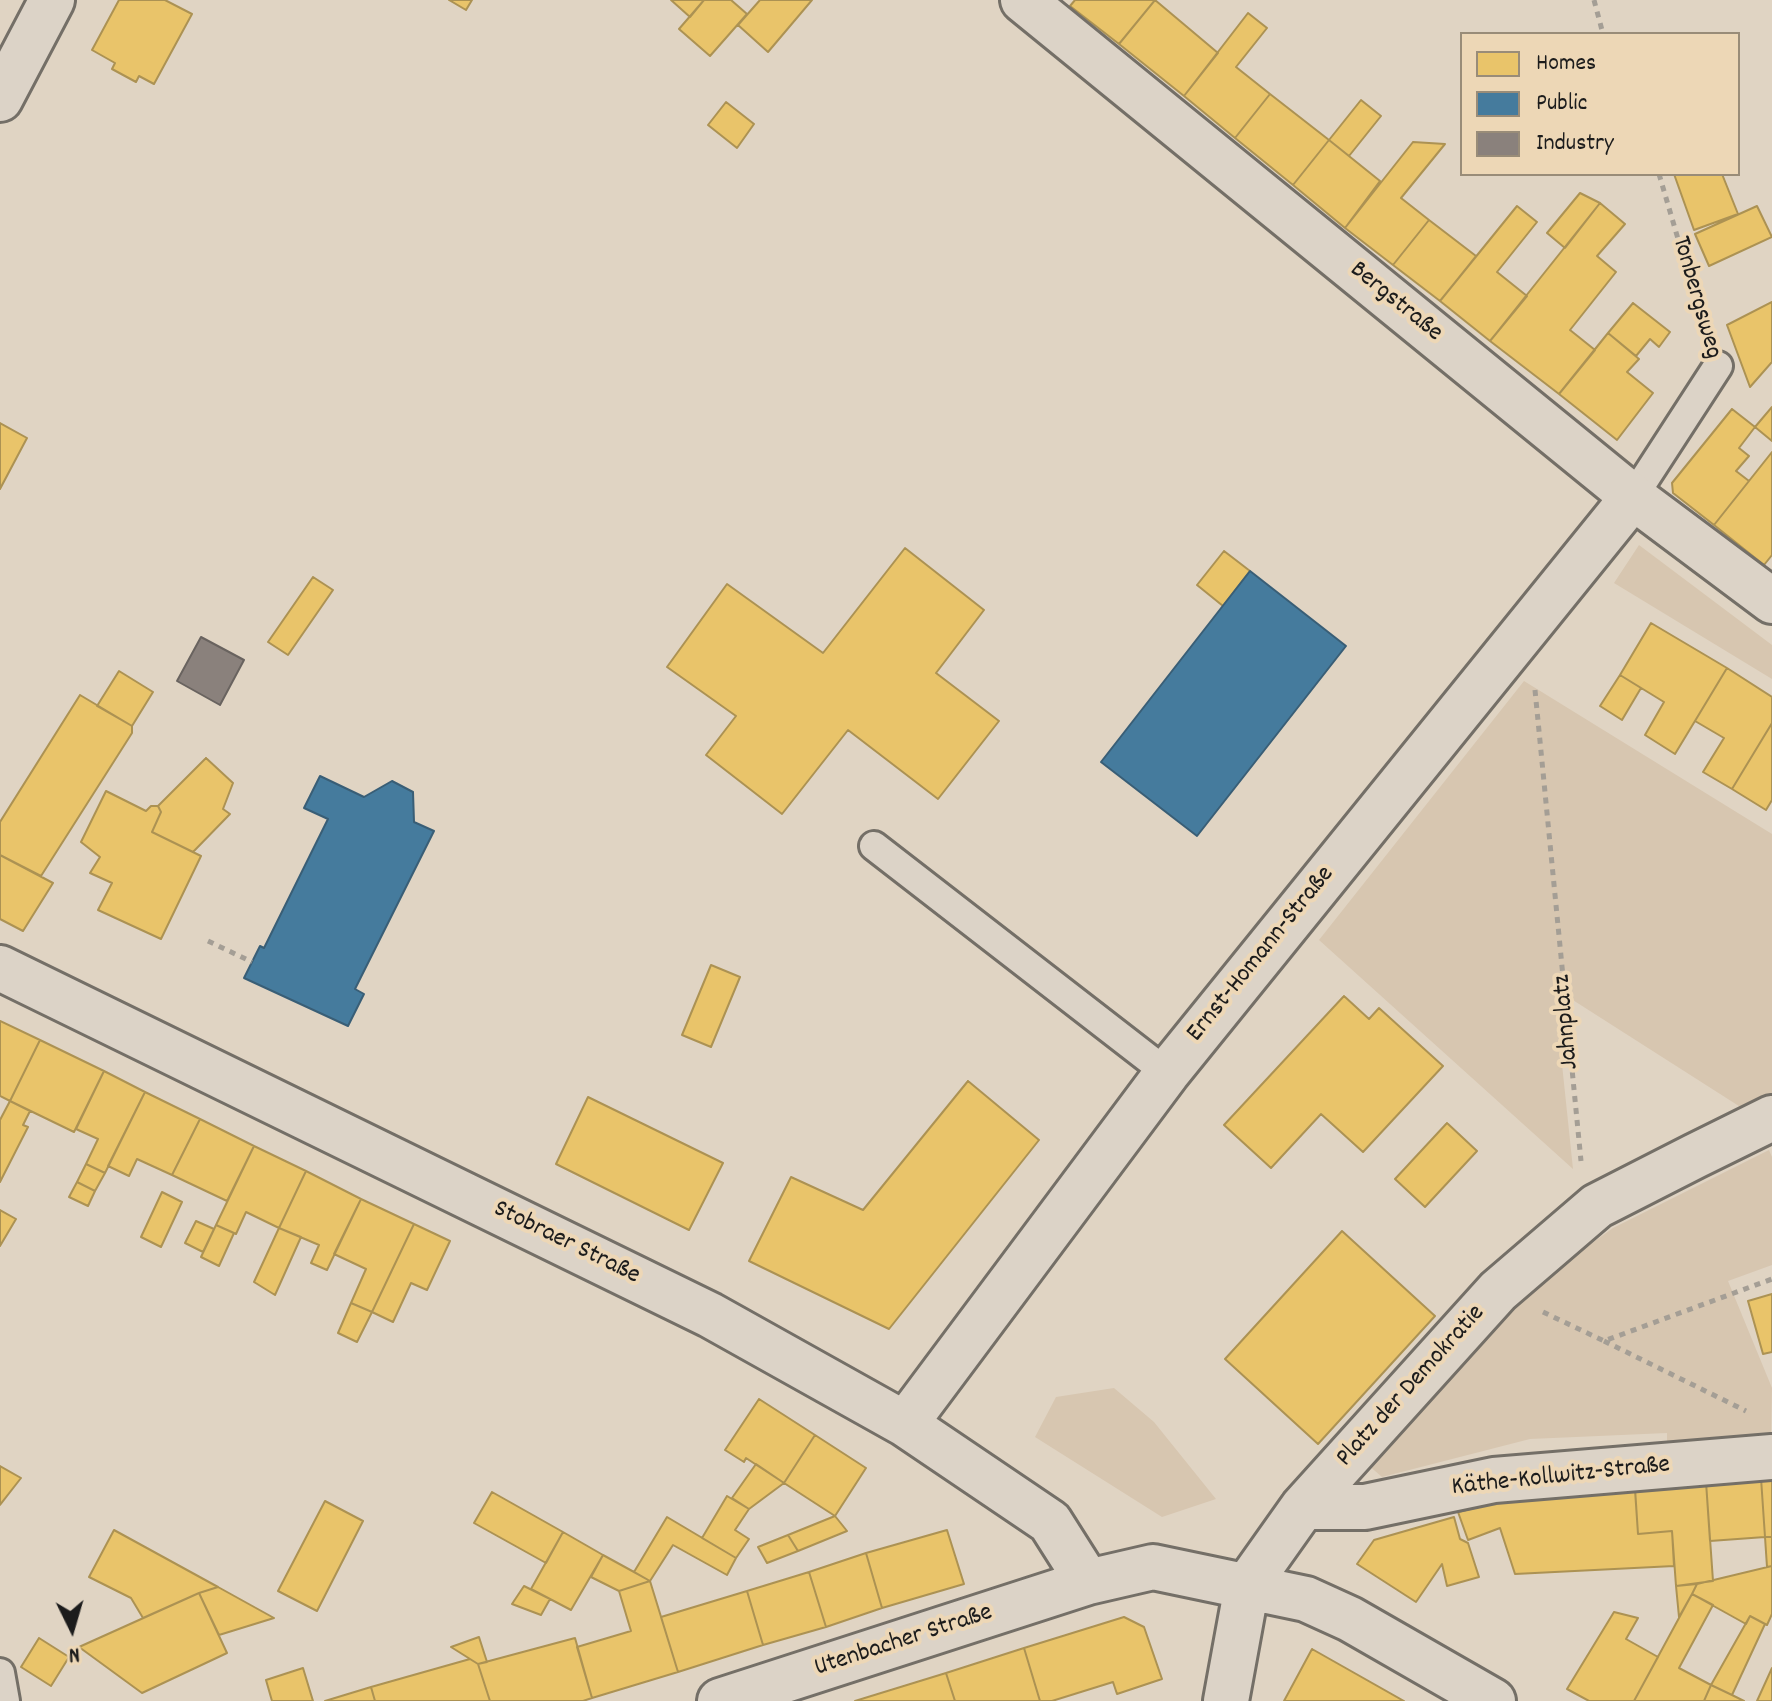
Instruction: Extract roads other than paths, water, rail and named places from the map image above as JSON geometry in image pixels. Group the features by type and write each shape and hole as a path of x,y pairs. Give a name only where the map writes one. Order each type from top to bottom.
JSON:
{"street":[{"path":"0,99 52,0"},
{"name":"Bergstraße","path":"1023,0 1633,497 1772,601"},
{"name":"Ernst-Homann-Straße","path":"905,1424 1167,1073 1633,497"},
{"name":"Stobraer Straße","path":"0,968 710,1315 905,1424 1050,1522 1088,1582"},
{"name":"Platz der Demokratie","path":"1247,1586 1303,1507 1498,1291 1597,1206 1772,1118"},
{"name":"Käthe-Kollwitz-Straße","path":"1303,1507 1365,1507 1494,1480 1772,1457"},
{"path":"1088,1582 1153,1567 1306,1599 1350,1619 1493,1701"},
{"name":"Utenbacher Straße","path":"720,1701 1088,1582"},
{"path":"1226,1701 1247,1586"}],"lane":[{"name":"Tonbergsweg","path":"1633,497 1718,366"},
{"path":"874,846 1167,1073"},
{"path":"0,1673 5,1701"}]}
